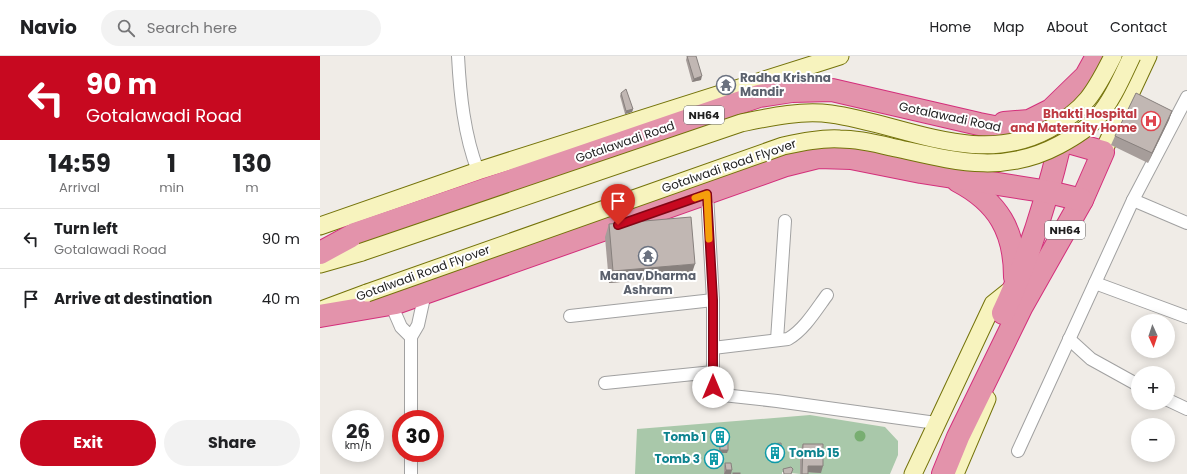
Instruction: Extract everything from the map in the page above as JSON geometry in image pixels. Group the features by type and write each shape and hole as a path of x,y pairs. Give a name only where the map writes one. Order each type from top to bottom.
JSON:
{"highway":[{"path":"979,124 1029,121 1050,110 1086,76 1098,56"},
{"name":"Gotalawadi Road","path":"320,253 355,234 759,96 792,91 832,90 979,124 1061,140 1103,152"},
{"name":"NH64","path":"929,474 1018,296 1049,192 1061,140"},
{"name":"NH64","path":"1018,296 1082,200 1103,152"},
{"path":"320,316 391,304 786,165 818,157 851,158 921,172 956,180 976,191 1005,224 1011,241 1015,260 1018,296"},
{"path":"921,172 1049,192 1082,200"},
{"name":"NH64","path":"943,474 1004,326"}],"main road":[{"path":"320,226 478,172 840,56"},
{"path":"1061,140 1098,56"},
{"path":"320,264 362,252 733,126 774,116 802,113 830,114 956,143 978,146 1007,145 1033,138 1064,121 1085,104 1099,84 1113,56"},
{"name":"Gotalwadi Road Flyover","path":"320,310 367,292 783,146 811,140 841,138 870,142 947,159 980,164 1011,162 1044,153 1074,137 1096,119 1113,94 1132,56"},
{"path":"1103,152 1148,56"},
{"path":"913,474 993,304 1018,296 1016,333 955,474"}],"street":[{"path":"458,56 463,109 470,149 478,172"},
{"path":"1018,451 1133,200 1187,97"},
{"path":"707,194 713,300 713,387 716,392 723,395 936,423"},
{"path":"1133,200 1187,223"},
{"path":"777,340 785,221"},
{"path":"1095,283 1187,317"},
{"path":"411,410 411,337 418,325 425,293"},
{"path":"713,348 788,339 795,335 827,295"},
{"path":"570,316 713,300"},
{"path":"391,304 401,327 411,337"},
{"path":"1069,339 1091,359 1131,381"},
{"path":"605,383 713,372"},
{"path":"1175,403 1187,409"},
{"path":"411,462 411,474"}],"green space":[{"path":"810,415 885,427 898,441 898,455 890,474 806,474 800,451 800,474 782,472 782,474 635,474 637,429"}],"building":[{"path":"687,56 696,56 702,76 694,79"},
{"path":"626,89 633,109 626,111 621,93"},
{"path":"1136,93 1172,111 1152,153 1115,136"},
{"name":"Manav Dharma Ashram","path":"691,217 695,264 613,271 609,224"},
{"path":"717,429 725,429 725,438 717,438"},
{"path":"720,441 728,441 728,450 720,450"},
{"path":"781,443 782,454 772,455 771,444"},
{"path":"803,444 823,444 823,466 808,466 808,474 802,474"},
{"path":"711,452 720,452 720,460 711,460"},
{"path":"725,463 731,463 732,470 726,470"},
{"path":"791,467 793,469 791,474 784,474 783,469"}],"slow traffic":[{"path":"695,198 707,194 709,239"}],"place":[{"name":"Radha Krishna Mandir","path":"726,85"},
{"name":"Bhakti Hospital and Maternity Home","path":"1151,121"},
{"name":"Manav Dharma Ashram","path":"648,256"},
{"name":"Tomb 1","path":"720,437"},
{"name":"Tomb 15","path":"775,453"},
{"name":"Tomb 3","path":"714,459"}],"route":[{"path":"618,225 707,194 713,300 713,387"}]}
